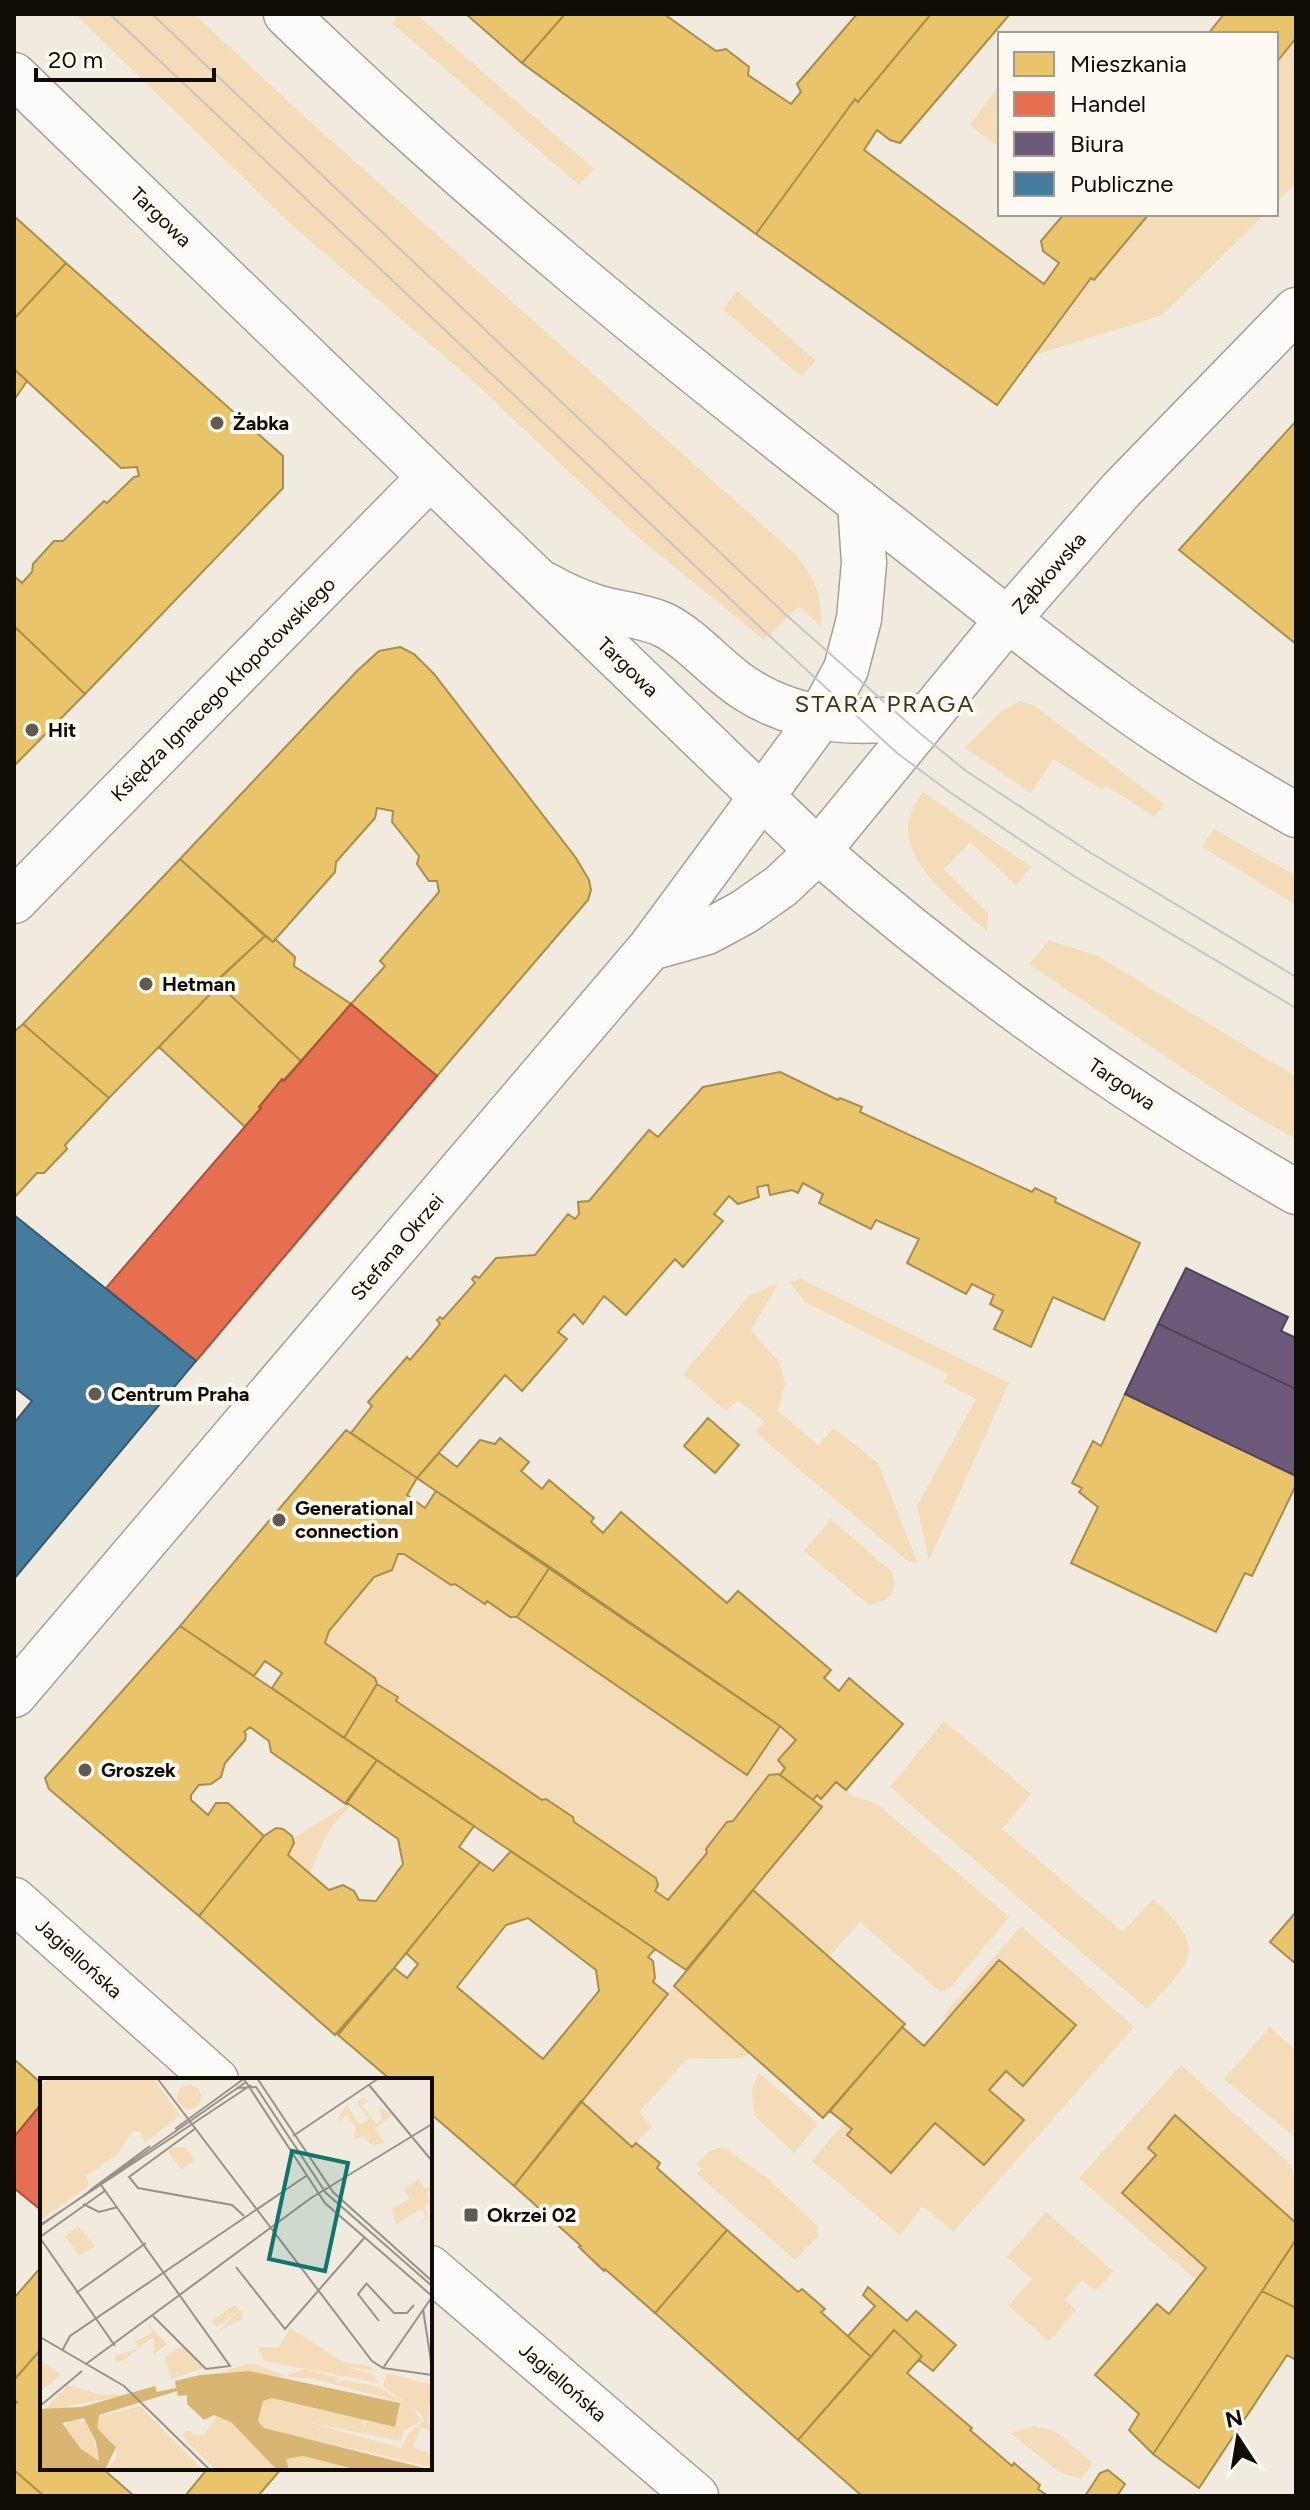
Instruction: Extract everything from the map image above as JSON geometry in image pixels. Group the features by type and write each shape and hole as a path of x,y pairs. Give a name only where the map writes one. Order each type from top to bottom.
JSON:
{"street":[{"path":"286,14 555,257 659,345 1110,697 1222,773 1296,815"},
{"name":"Targowa","path":"14,75 818,851 981,986 1213,1144 1296,1192"},
{"name":"Ząbkowska","path":"818,851 1009,618 1121,490 1296,310"},
{"name":"Księdza Ignacego Kłopotowskiego","path":"14,901 430,477"},
{"name":"Stefana Okrzei","path":"14,1695 650,948 819,719 846,669 859,619 864,563 860,503"},
{"path":"537,580 568,597 662,624 683,637 746,689 777,706 819,719 863,721 928,715"},
{"path":"650,948 707,932 744,912 781,886 818,851"},
{"name":"Jagiellońska","path":"14,1900 214,2078"},
{"name":"Jagiellońska","path":"432,2270 696,2496"}],"shaded area":[{"path":"75,14 194,14 307,119 796,555 816,588 821,627 799,606 764,640 638,537 472,380 294,227"},
{"path":"399,14 416,14 594,169 579,185 392,23"},
{"path":"1296,39 1296,183 1278,201 1278,61"},
{"path":"998,87 998,146 970,125"},
{"path":"1147,216 1263,216 1162,315 1032,356 1091,278 1094,279"},
{"path":"737,291 816,361 801,376 723,309"},
{"path":"1020,701 1033,705 1164,804 1155,817 1107,786 1103,790 1053,759 1031,793 965,748 1002,711"},
{"path":"923,792 1031,867 1016,885 970,842 944,869 988,913 987,931 937,885 916,857 910,842 908,822"},
{"path":"1214,829 1296,876 1296,905 1202,847"},
{"path":"1049,940 1098,956 1296,1077 1296,1139 1248,1112 1029,964"},
{"path":"801,1279 1009,1383 929,1560 917,1506 976,1399 944,1382 948,1374 805,1302 790,1282"},
{"path":"779,1282 751,1330 779,1362 785,1384 778,1411 818,1445 834,1428 878,1463 917,1562 909,1562 755,1432 764,1421 738,1400 726,1411 683,1374 748,1297"},
{"path":"831,1519 892,1572 893,1590 882,1602 869,1605 804,1551"},
{"path":"398,1554 404,1554 451,1585 455,1584 484,1603 487,1601 510,1617 517,1617 747,1775 780,1726 796,1740 778,1760 785,1768 780,1775 769,1776 733,1821 727,1822 706,1849 707,1853 668,1900 655,1891 658,1885 656,1878 574,1822 573,1817 546,1799 542,1800 396,1701 398,1697 377,1684 375,1677 326,1643 329,1631 374,1577 392,1570"},
{"path":"944,1721 1031,1794 1002,1829 1123,1932 1153,1899 1182,1931 1188,1943 1184,1966 1147,2009 890,1787"},
{"path":"836,1782 853,1796 877,1804 1009,1917 950,1988 940,1992 860,1922 829,1957 753,1890 822,1807 813,1800 817,1795 821,1799"},
{"path":"347,1805 350,1807 331,1829 310,1874 288,1855 293,1847 292,1839"},
{"path":"1021,1926 1134,2027 953,2232 923,2206 900,2235 812,2161 844,2123 852,2129 848,2136 892,2172 935,2123 985,2165 1024,2120 989,2090 1006,2071 1075,2025 1000,1960 947,2020 943,2016"},
{"path":"674,1986 751,2054 740,2058 687,2059 639,2112 652,2126 632,2147 581,2101"},
{"path":"1270,2027 1296,2051 1296,2138 1224,2079"},
{"path":"1181,2065 1292,2166 1296,2178 1296,2223 1175,2116 1149,2147 1156,2155 1206,2268 1196,2280 1079,2178"},
{"path":"759,2073 818,2124 794,2153 754,2115 752,2088"},
{"path":"724,2147 770,2180 817,2226 818,2236 795,2260 697,2174 702,2169 696,2164 711,2150"},
{"path":"1046,2212 1113,2271 1096,2291 1082,2280 1065,2300 1076,2310 1049,2341 1008,2306 1032,2279 1007,2257"},
{"path":"1034,2426 1055,2431 1093,2463 1081,2479 1059,2472 1010,2433"}],"building: Mieszkania":[{"path":"466,14 565,14 522,63"},
{"path":"565,14 664,14 716,51 726,49 749,67 748,75 791,104 801,92 797,84 857,14 931,14 858,102 855,99 756,234 522,63"},
{"path":"931,14 1010,14 900,143 877,130 864,150 1044,284 1059,263 1043,251 1041,241 1062,216 1147,216 1094,280 1091,278 997,405 756,234 855,99 858,102"},
{"path":"1224,14 1296,14 1296,38 1278,60 1278,32 1210,32"},
{"path":"14,216 66,263 14,319"},
{"path":"66,263 283,456 283,488 85,694 14,626 14,576 22,583 32,572 33,564 54,541 63,541 104,501 107,503 134,477 139,476 137,467 121,468 14,369 14,319"},
{"path":"14,369 27,381 14,400"},
{"path":"1296,421 1296,644 1179,550"},
{"name":"Hit","path":"14,626 85,694 14,766"},
{"path":"400,647 414,654 434,674 576,858 589,880 591,890 588,900 437,1076 351,1004 385,966 380,961 439,892 437,881 429,881 417,864 419,856 392,822 393,811 377,808 375,818 336,862 335,872 273,942 180,859 357,671 379,651"},
{"path":"180,859 265,936 214,983 218,986 109,1098 23,1024"},
{"path":"265,936 273,942 275,939 295,957 294,966 351,1004 301,1061 216,982"},
{"path":"216,982 301,1061 245,1127 159,1047 218,986"},
{"path":"23,1024 109,1098 65,1145 67,1149 44,1173 37,1173 14,1198 14,1032"},
{"path":"780,1072 838,1100 840,1098 862,1107 860,1112 1032,1192 1035,1188 1056,1198 1055,1202 1140,1243 1104,1320 1053,1297 1031,1347 994,1329 1003,1311 990,1304 994,1295 972,1284 966,1294 907,1263 919,1239 876,1220 871,1229 819,1203 823,1194 803,1183 798,1193 792,1190 770,1195 768,1185 757,1187 759,1197 738,1204 729,1196 714,1214 723,1221 683,1267 675,1259 626,1315 604,1296 583,1324 574,1314 558,1332 567,1339 522,1391 505,1375 417,1478 351,1433 372,1406 368,1402 407,1357 410,1360 427,1340 440,1324 437,1320 440,1317 443,1319 475,1283 472,1279 475,1276 479,1278 496,1258 535,1255 568,1214 575,1219 579,1214 578,1202 589,1201 649,1130 658,1137 703,1087"},
{"path":"1125,1394 1296,1476 1296,1485 1252,1576 1245,1573 1216,1632 1071,1563 1098,1507 1079,1492 1082,1488 1072,1483 1093,1441 1101,1446"},
{"path":"708,1418 739,1445 715,1473 684,1446"},
{"path":"346,1430 417,1478 407,1495 425,1508 436,1491 550,1567 517,1617 510,1617 487,1601 485,1604 455,1584 451,1585 404,1554 398,1554 392,1570 374,1577 329,1631 325,1643 375,1678 377,1684 344,1738 272,1688 282,1673 265,1661 254,1676 180,1626"},
{"path":"500,1438 529,1462 521,1471 542,1489 549,1480 594,1518 591,1522 603,1533 621,1512 727,1603 738,1591 831,1670 824,1678 839,1691 849,1678 903,1724 846,1790 836,1782 821,1799 817,1795 813,1800 780,1775 785,1768 778,1760 796,1740 780,1726 417,1478 439,1453 457,1467 480,1440 495,1444"},
{"path":"550,1567 780,1726 747,1775 517,1617"},
{"path":"180,1626 377,1760 346,1804 271,1752 269,1741 250,1727 244,1732 245,1740 225,1763 221,1777 211,1784 199,1785 191,1800 208,1815 216,1803 228,1803 264,1836 199,1916 49,1789 45,1778"},
{"path":"377,1684 398,1697 396,1701 542,1800 546,1799 573,1817 574,1822 656,1878 658,1885 655,1891 668,1900 707,1853 706,1849 727,1822 733,1821 769,1775 779,1774 822,1807 686,1970 344,1738"},
{"path":"377,1760 474,1826 459,1847 480,1862 335,2035 199,1916 264,1836 276,1828 292,1836 294,1843 288,1855 329,1890 343,1885 354,1891 359,1900 376,1901 403,1864 398,1839 346,1802"},
{"path":"511,1851 655,1949 648,1957 653,1961 653,1982 668,1994 514,2186 432,2115 432,2078 389,2078 338,2035 394,1968 407,1978 418,1964 406,1953 480,1862 493,1871","holes":["528,1918 596,1970 599,1991 543,2059 457,1987 506,1925"]},
{"path":"753,1890 905,2024 823,2118 674,1986"},
{"path":"1296,1912 1296,1964 1270,1942"},
{"path":"999,1960 1076,2025 1023,2086 1006,2071 989,2090 1024,2120 984,2165 935,2123 891,2173 847,2135 852,2129 830,2111 902,2027 924,2046"},
{"path":"14,2059 40,2082 40,2105 14,2137"},
{"path":"581,2101 632,2147 636,2143 660,2163 657,2168 727,2230 655,2313 604,2271 514,2186"},
{"path":"1175,2115 1296,2223 1296,2240 1153,2454 1129,2430 1139,2414 1095,2375 1157,2304 1169,2314 1206,2268 1122,2193 1156,2155 1148,2148"},
{"path":"727,2230 798,2292 802,2289 825,2309 821,2312 871,2357 798,2440 655,2313"},
{"path":"1296,2241 1296,2308 1262,2291"},
{"path":"40,2268 40,2350 14,2380 14,2298"},
{"path":"868,2287 907,2321 916,2311 956,2345 933,2371 919,2360 922,2356 894,2330 871,2357 848,2336 875,2306 863,2295"},
{"path":"1262,2291 1296,2308 1296,2360 1287,2355 1199,2488 1153,2454"},
{"path":"894,2330 922,2356 907,2373 1012,2466 1014,2463 1040,2485 1038,2489 1048,2496 862,2496 798,2440"},
{"path":"40,2350 40,2470 104,2470 134,2496 44,2496 14,2470 14,2405 17,2402 14,2400 14,2380"},
{"path":"14,2470 44,2496 14,2496"},
{"path":"206,2470 280,2470 258,2496 185,2496"},
{"path":"1108,2470 1125,2484 1117,2496 1085,2496 1100,2473"}],"building: Handel":[{"path":"351,1004 437,1076 196,1361 106,1288 261,1108 282,1079 284,1081"},
{"path":"40,2105 40,2209 14,2188 14,2137"}],"building: Biura":[{"path":"1186,1268 1288,1317 1281,1331 1296,1338 1296,1389 1158,1324"},
{"path":"1158,1324 1296,1389 1296,1476 1125,1394"}],"building: Publiczne":[{"name":"Centrum Praha","path":"14,1215 196,1361 14,1579 14,1423 32,1401 14,1387"}],"tram line":[{"path":"110,14 897,753 1074,876 1296,1008"},
{"path":"152,14 784,613 916,730 966,771 1091,853 1296,977"}],"place":[{"name":"Żabka","path":"217,423"},
{"name":"Hit","path":"32,730"},
{"name":"Hetman","path":"146,984"},
{"name":"Centrum Praha","path":"95,1394"},
{"name":"Generational connection","path":"279,1520"},
{"name":"Groszek","path":"85,1770"},
{"name":"Okrzei 02","path":"471,2215"}],"district":[{"name":"STARA PRAGA","path":"885,704"}]}
